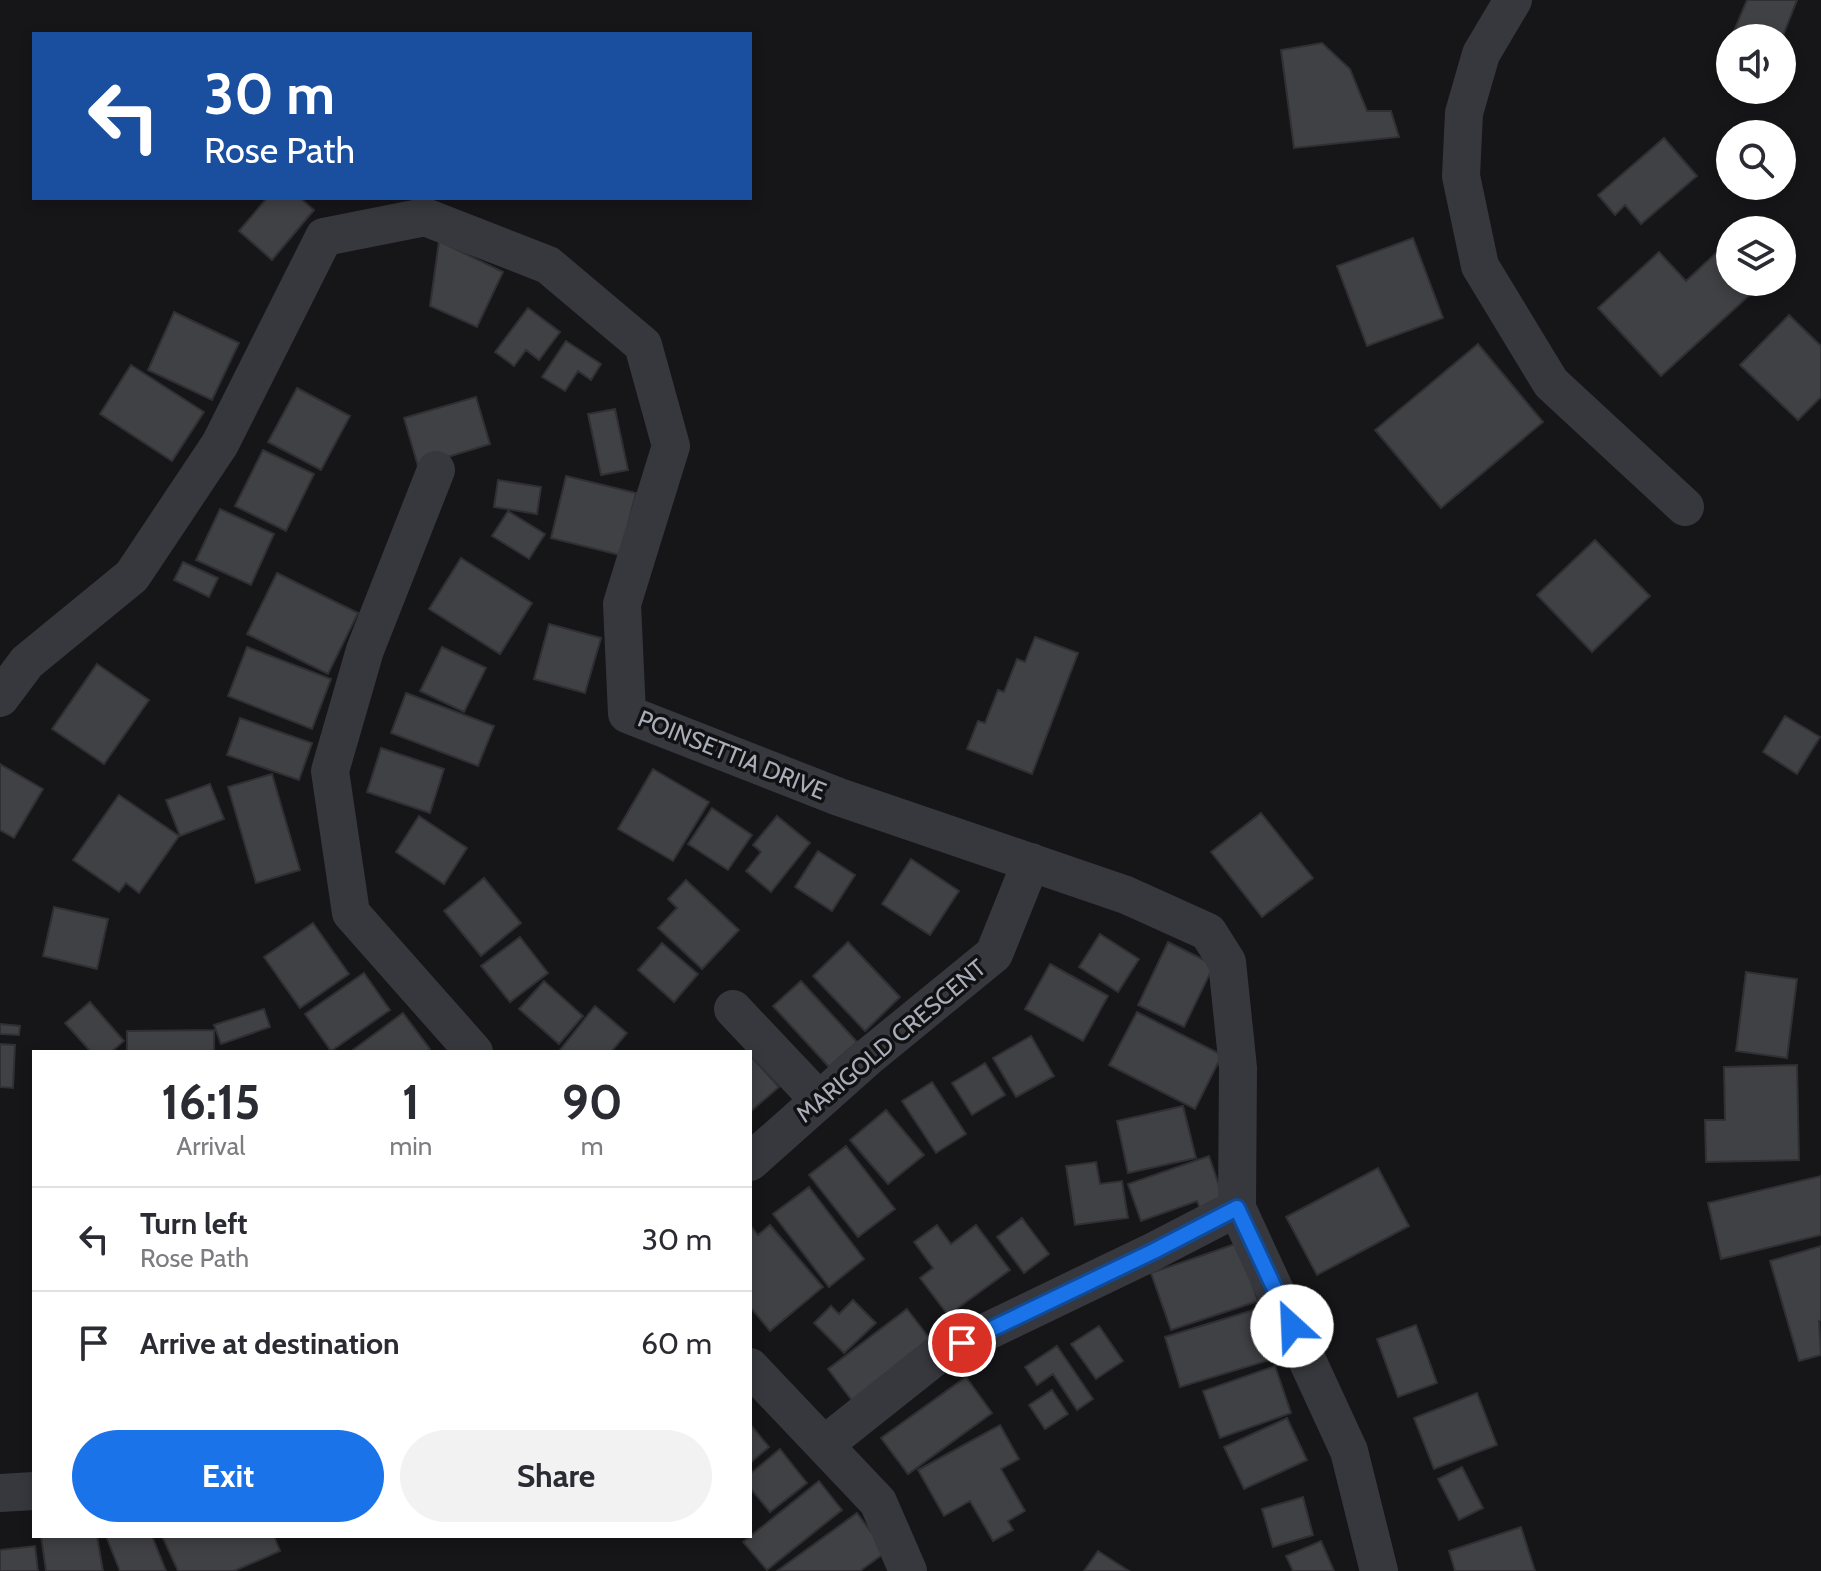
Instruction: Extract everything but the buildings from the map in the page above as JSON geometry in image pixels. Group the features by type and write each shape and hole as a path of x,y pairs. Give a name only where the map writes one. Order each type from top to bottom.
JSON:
{"street":[{"path":"1513,0 1481,54 1464,113 1461,176 1480,266 1551,383 1685,507"},
{"name":"POINSETTIA DRIVE","path":"0,698 27,662 132,576 220,444 324,237 425,217 548,265 643,345 671,446 622,604 627,714 839,797 1126,895 1208,932 1227,962 1238,1068 1237,1208 1349,1451 1379,1571"},
{"path":"436,470 365,650 330,771 351,913 472,1050"},
{"name":"MARIGOLD CRESCENT","path":"752,1160 868,1057 994,954 1031,862"},
{"path":"733,1009 819,1100"},
{"path":"824,1445 936,1356 1142,1258 1237,1208"},
{"path":"752,1369 878,1502 908,1571"},
{"path":"0,1493 32,1491"}],"route":[{"path":"962,1343 1237,1208 1292,1326"}]}
